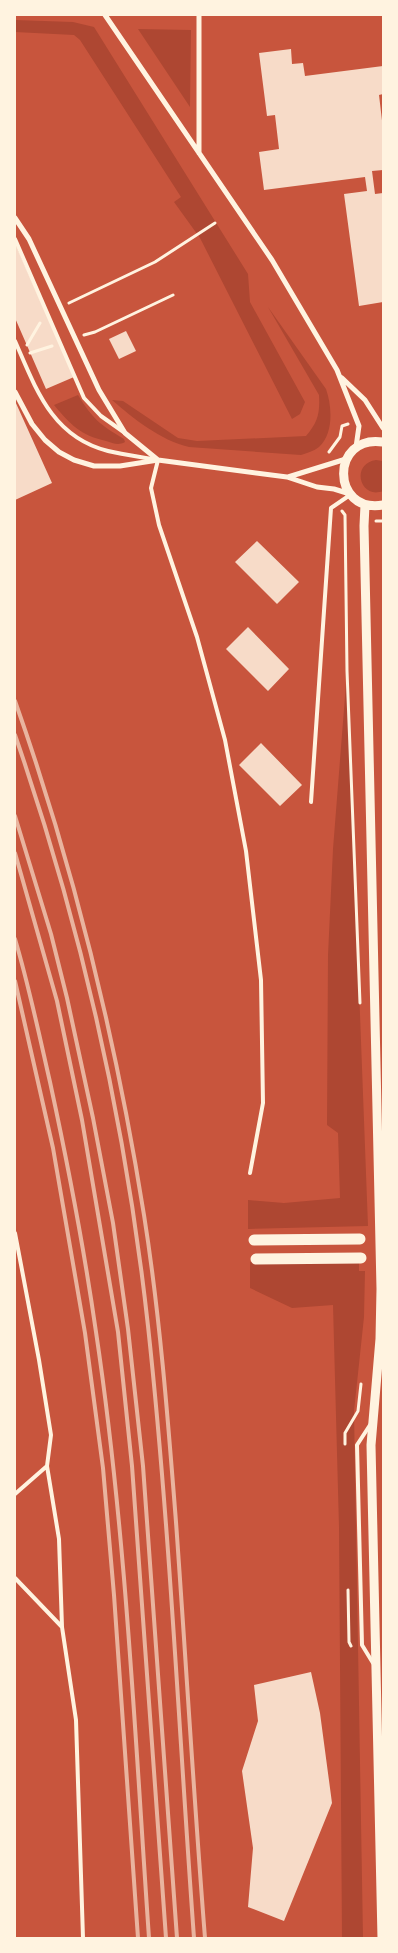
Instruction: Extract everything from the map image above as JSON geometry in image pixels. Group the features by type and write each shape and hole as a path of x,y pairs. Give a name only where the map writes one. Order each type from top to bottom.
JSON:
{"main road":[{"path":"254,1240 360,1240"},
{"path":"256,1259 361,1258"}],"street":[{"path":"105,15 280,274 342,378 358,426 356,448"},
{"path":"199,15 199,154"},
{"path":"15,218 29,239 99,390 124,433 158,460"},
{"path":"342,378 365,400 383,428"},
{"path":"15,392 32,424 45,440 59,452 74,460 94,466 120,466 158,460 287,477 317,487 334,489 350,494 365,505 383,505"},
{"path":"350,494 343,478 347,459 356,448 372,441 383,442"},
{"path":"287,477 347,459"},
{"path":"365,505 364,535 381,1289 380,1339 371,1445 382,1938"}],"lane":[{"path":"15,238 84,398 101,416 124,433"},
{"path":"15,341 46,406 60,425 78,440 108,451 158,460 151,488 159,525 197,637 225,740 246,851 261,980 263,1084 263,1103 250,1173"},
{"path":"310,802 331,508 350,494"},
{"path":"15,1233 51,1435 47,1466 59,1539 62,1627 76,1720 84,1938"},
{"path":"373,1421 357,1445 362,1645 376,1666"},
{"path":"15,1494 47,1466"},
{"path":"15,1578 62,1627"}],"path":[{"path":"59,307 155,262 215,223"},
{"path":"75,338 95,332 173,295"},
{"path":"22,356 48,312"},
{"path":"22,356 61,343"},
{"path":"325,454 332,450 340,437 342,426"}],"shaded area":[{"path":"15,20 73,22 94,27 248,274 250,302 305,402 300,414 292,419 200,238 174,202 181,197 80,40 74,35 15,32"},
{"path":"138,29 191,30 190,107"},
{"path":"268,307 326,389 330,403 330,419 327,434 319,447 301,455 189,447 158,434 112,400 123,401 178,438 197,441 306,436 317,417 319,395"},
{"path":"78,395 97,420 124,439 125,442 120,444 113,443 89,436 71,424 54,405"},
{"path":"376,460 383,461 383,491 375,492 369,491 364,486 361,474 363,468 368,463"},
{"path":"347,671 368,1226 248,1229 248,1200 284,1203 340,1198 338,1133 327,1125 328,955 333,849"},
{"path":"359,1260 359,1271 365,1271 364,1317 354,1411 363,1938 342,1938 339,1527 333,1305 292,1308 250,1288 250,1262"}],"building":[{"path":"291,49 292,64 303,63 305,76 383,66 383,94 379,95 383,129 383,170 372,171 375,194 383,193 383,302 359,306 344,194 367,191 365,177 264,190 259,152 279,149 275,115 267,116 259,53"},
{"path":"15,243 74,377 46,389 15,318"},
{"path":"126,331 136,351 119,359 109,339"},
{"path":"15,401 52,483 15,500"},
{"path":"257,541 299,582 277,604 235,562"},
{"path":"248,627 289,669 268,691 226,649"},
{"path":"261,743 302,785 280,806 239,765"},
{"path":"311,1672 320,1713 332,1803 284,1921 248,1907 253,1848 242,1771 258,1721 254,1685"}],"railway":[{"path":"15,701 56,827 91,955 120,1084 150,1253 170,1445 205,1938"},
{"path":"15,735 61,879 98,1027 114,1101 139,1251 156,1402 174,1632 194,1938"},
{"path":"15,816 51,934 67,998 113,1223 128,1329 143,1466 177,1938"},
{"path":"15,853 57,1001 82,1120 118,1332 132,1466 166,1938"},
{"path":"15,939 38,1028 69,1175 81,1238 106,1407 122,1558 149,1938"},
{"path":"15,981 53,1148 85,1333 103,1468 114,1595 138,1938"}]}
